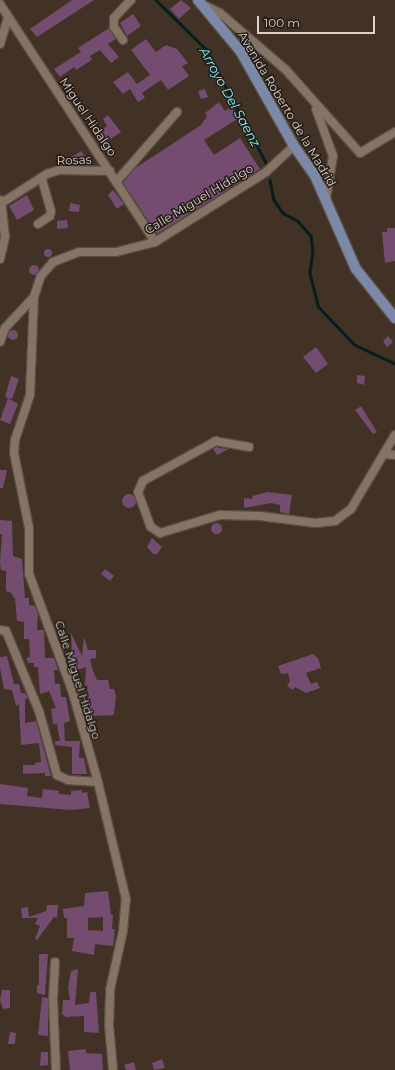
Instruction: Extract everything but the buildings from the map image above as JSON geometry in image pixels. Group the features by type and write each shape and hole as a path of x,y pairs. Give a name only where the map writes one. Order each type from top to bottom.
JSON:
{"main road":[{"name":"Avenida Roberto de la Madrid","path":"201,3 241,52 294,146 316,178 356,269 395,318"}],"street":[{"path":"123,40 114,27 114,18 131,0"},
{"path":"201,3 220,13 286,70 314,104 360,153 395,132"},
{"name":"Miguel Hidalgo","path":"0,4 155,242"},
{"path":"0,44 8,17"},
{"path":"314,104 333,156 326,199"},
{"path":"116,182 177,112"},
{"name":"Calle Miguel Hidalgo","path":"114,1070 109,1025 110,990 123,931 126,899 98,782 72,690 29,574 29,528 14,453 30,395 34,297 41,276 53,262 67,255 79,252 116,252 155,242 266,172 294,146"},
{"name":"Rosas","path":"1,202 41,177 59,170 110,171"},
{"path":"38,224 50,216 51,211 41,177"},
{"path":"0,258 5,237 1,202"},
{"name":"Calle Miguel Hidalgo","path":"0,342 5,328 34,297"},
{"path":"249,447 216,441 143,481 138,492 151,527 160,533 220,515 260,516 315,523 335,521 352,509 395,435"},
{"path":"384,454 395,455"},
{"path":"0,630 6,631 39,711 57,775 68,780 98,782"},
{"path":"55,962 53,999 56,1070"}],"waterway":[{"name":"Arroyo Del Saenz","path":"156,0 206,49 266,163"},
{"name":"Arroyo Del Saenz","path":"270,180 274,200 283,213 298,221 311,236 313,251 310,273 318,306 355,345 394,363"}]}
